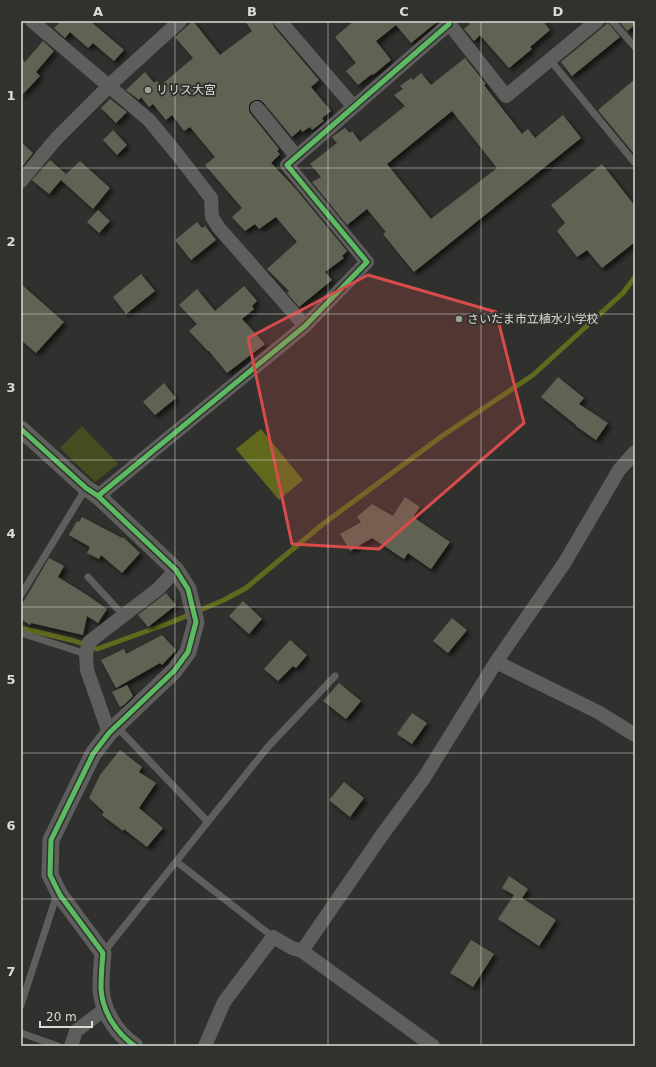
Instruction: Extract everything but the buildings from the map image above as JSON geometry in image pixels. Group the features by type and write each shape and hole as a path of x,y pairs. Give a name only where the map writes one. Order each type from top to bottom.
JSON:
{"street":[{"path":"32,21 149,120 211,198 212,217 219,228 305,326"},
{"path":"21,181 56,140 109,86 180,21"},
{"path":"280,21 352,106"},
{"path":"92,492 305,326 367,262 286,165 448,22 506,96 597,21"},
{"path":"257,108 296,156"},
{"path":"21,429 176,570 188,589 196,622 188,652 174,671 112,729 93,754 51,840 50,875 60,895 103,953 101,989 105,1009 115,1028 135,1046"},
{"path":"302,951 382,835 424,778 496,662 566,562 619,470 635,452"},
{"path":"112,729 87,670 86,654 89,642 158,589 176,570"},
{"path":"496,662 598,712 635,735"},
{"path":"205,1046 224,1002 273,937 292,948 302,951 433,1046"},
{"path":"71,1046 76,1032 105,1009"}],"lane":[{"path":"612,21 635,47"},
{"path":"550,60 635,163"},
{"path":"21,595 92,492"},
{"path":"88,577 124,616"},
{"path":"21,633 86,654"},
{"path":"103,953 267,748 335,676"},
{"path":"112,729 208,822"},
{"path":"177,862 273,937"},
{"path":"21,1005 58,890"},
{"path":"21,1033 58,1046"}],"highlighted area":[{"path":"368,275 496,312 524,423 379,549 292,544 248,338"}],"shaded area":[{"path":"82,426 118,464 95,482 60,448"},
{"path":"261,429 303,480 279,500 236,449"}],"waterway":[{"path":"21,628 75,641 97,649 172,622 224,600 246,588 323,524 442,436 533,375 623,293 635,277"}],"cycle path":[{"path":"98,496 305,326 367,262 287,165 449,24"},
{"path":"21,429 86,488 98,496 176,570 188,589 196,622 188,652 174,671 109,733 93,754 51,840 50,875 60,895 103,953 101,988 104,1005 116,1028 135,1046"}],"place":[{"name":"リリス大宮","path":"148,90"},
{"name":"さいたま市立植水小学校","path":"459,319"}]}
